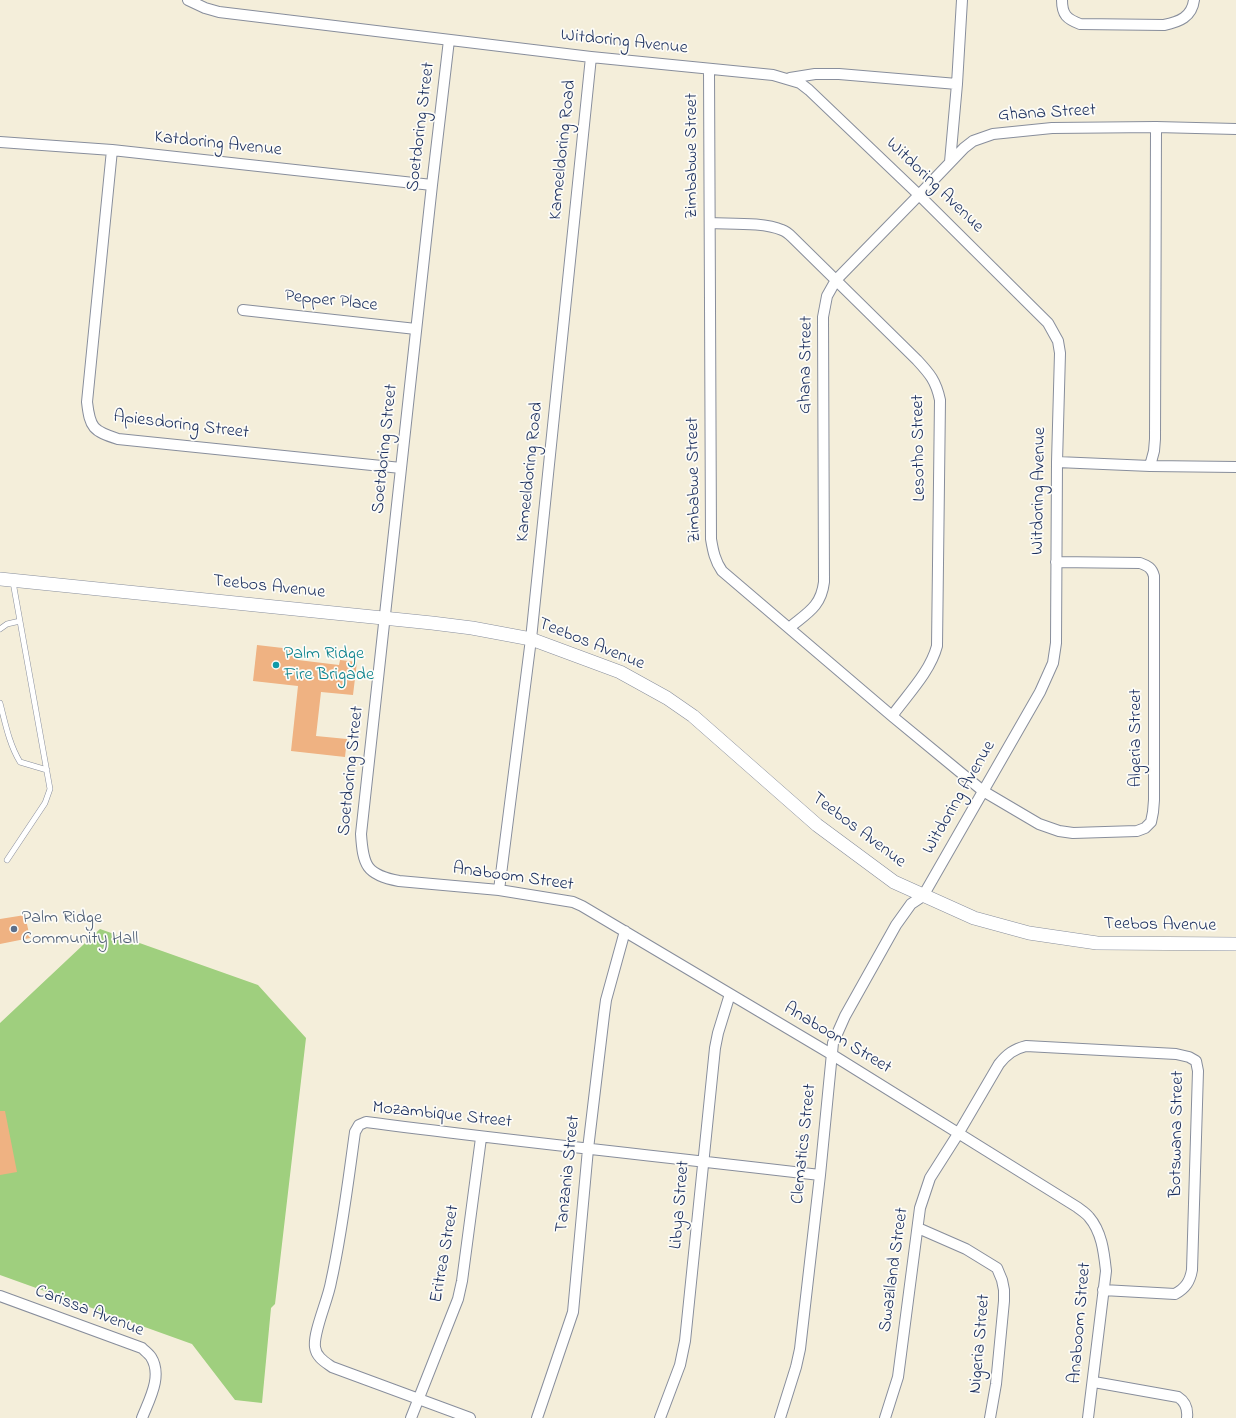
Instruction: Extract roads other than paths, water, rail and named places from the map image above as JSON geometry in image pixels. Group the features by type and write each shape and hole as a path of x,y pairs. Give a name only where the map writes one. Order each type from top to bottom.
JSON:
{"street":[{"name":"Witdoring Avenue","path":"188,0 205,8 219,12 591,57 774,75 800,83 919,195 1048,323 1058,341 1060,352 1057,462 1056,643 1053,663 1040,692 923,896"},
{"path":"950,162 957,84 962,0"},
{"path":"1062,0 1064,14 1071,21 1080,24 1164,25 1177,22 1187,17 1194,0"},
{"name":"Soetdoring Street","path":"365,861 361,834 449,40"},
{"name":"Kameeldoring Road","path":"499,890 531,638 591,57"},
{"name":"Zimbabwe Street","path":"709,69 711,539 713,553 722,571 892,716 983,791"},
{"path":"788,79 816,74 839,74 957,84"},
{"path":"1150,466 1155,440 1156,126"},
{"name":"Ghana Street","path":"789,628 813,608 819,601 823,592 823,317 827,296 836,280 950,162 973,141 993,134 1052,128 1156,126 1236,129"},
{"name":"Katdoring Avenue","path":"0,142 112,150 432,185"},
{"name":"Apiesdoring Street","path":"112,150 87,402 89,418 95,429 104,435 118,439 401,468"},
{"name":"Lesotho Street","path":"710,223 756,225 782,230 792,237 918,360 930,374 937,387 940,400 936,646 934,656 929,666 892,716"},
{"name":"Pepper Place","path":"243,310 416,329"},
{"path":"1057,462 1150,466 1236,467"},
{"name":"Algeria Street","path":"983,791 1039,824 1059,831 1073,833 1126,832 1145,828 1151,822 1154,800 1153,571 1148,566 1140,563 1056,562"},
{"name":"Teebos Avenue","path":"6,580 386,618 472,628 531,638 620,672 667,698 693,716 817,825 894,882 923,896 974,918 1029,933 1062,939 1097,943 1236,944"},
{"name":"Anaboom Street","path":"365,861 369,869 375,874 387,879 499,890 573,902 625,931 831,1054 1078,1207 1090,1217 1098,1233 1104,1252 1106,1271 1094,1382 1088,1418"},
{"name":"Clematics Street","path":"780,1418 800,1350 833,1043 845,1016 896,926 911,904 923,896"},
{"name":"Tanzania Street","path":"537,1418 573,1312 588,1149 606,1000 625,931"},
{"name":"Libya Street","path":"660,1418 680,1365 685,1341 715,1048 730,994"},
{"name":"Botswana Street","path":"958,1134 999,1064 1005,1056 1015,1049 1026,1046 1176,1054 1189,1057 1196,1061 1198,1071 1192,1270 1190,1281 1182,1290 1175,1294 1103,1290"},
{"name":"Mozambique Street","path":"419,1399 332,1367 324,1362 315,1349 315,1339 332,1277 355,1132 359,1125 366,1122 481,1138 703,1161 820,1175"},
{"name":"Swaziland Street","path":"885,1418 898,1377 920,1208 930,1178 958,1134"},
{"name":"Eritrea Street","path":"411,1418 458,1299 462,1281 481,1138"},
{"name":"Nigeria Street","path":"918,1228 966,1249 997,1268 1000,1273 1004,1290 1004,1301 996,1384 990,1418"},
{"name":"Carissa Avenue","path":"0,1296 142,1348 151,1357 156,1370 155,1385 142,1418"},
{"path":"1094,1382 1178,1397 1184,1401 1186,1406 1186,1418"},
{"path":"419,1399 470,1418"}],"lane":[{"path":"6,580 20,622 50,790 48,797 7,860"},
{"path":"0,629 6,624 20,622"},
{"path":"0,702 6,726 20,762 47,770"}],"place":[{"name":"Palm Ridge Fire Brigade","path":"276,665"},
{"name":"Palm Ridge Community Hall","path":"14,929"}]}
